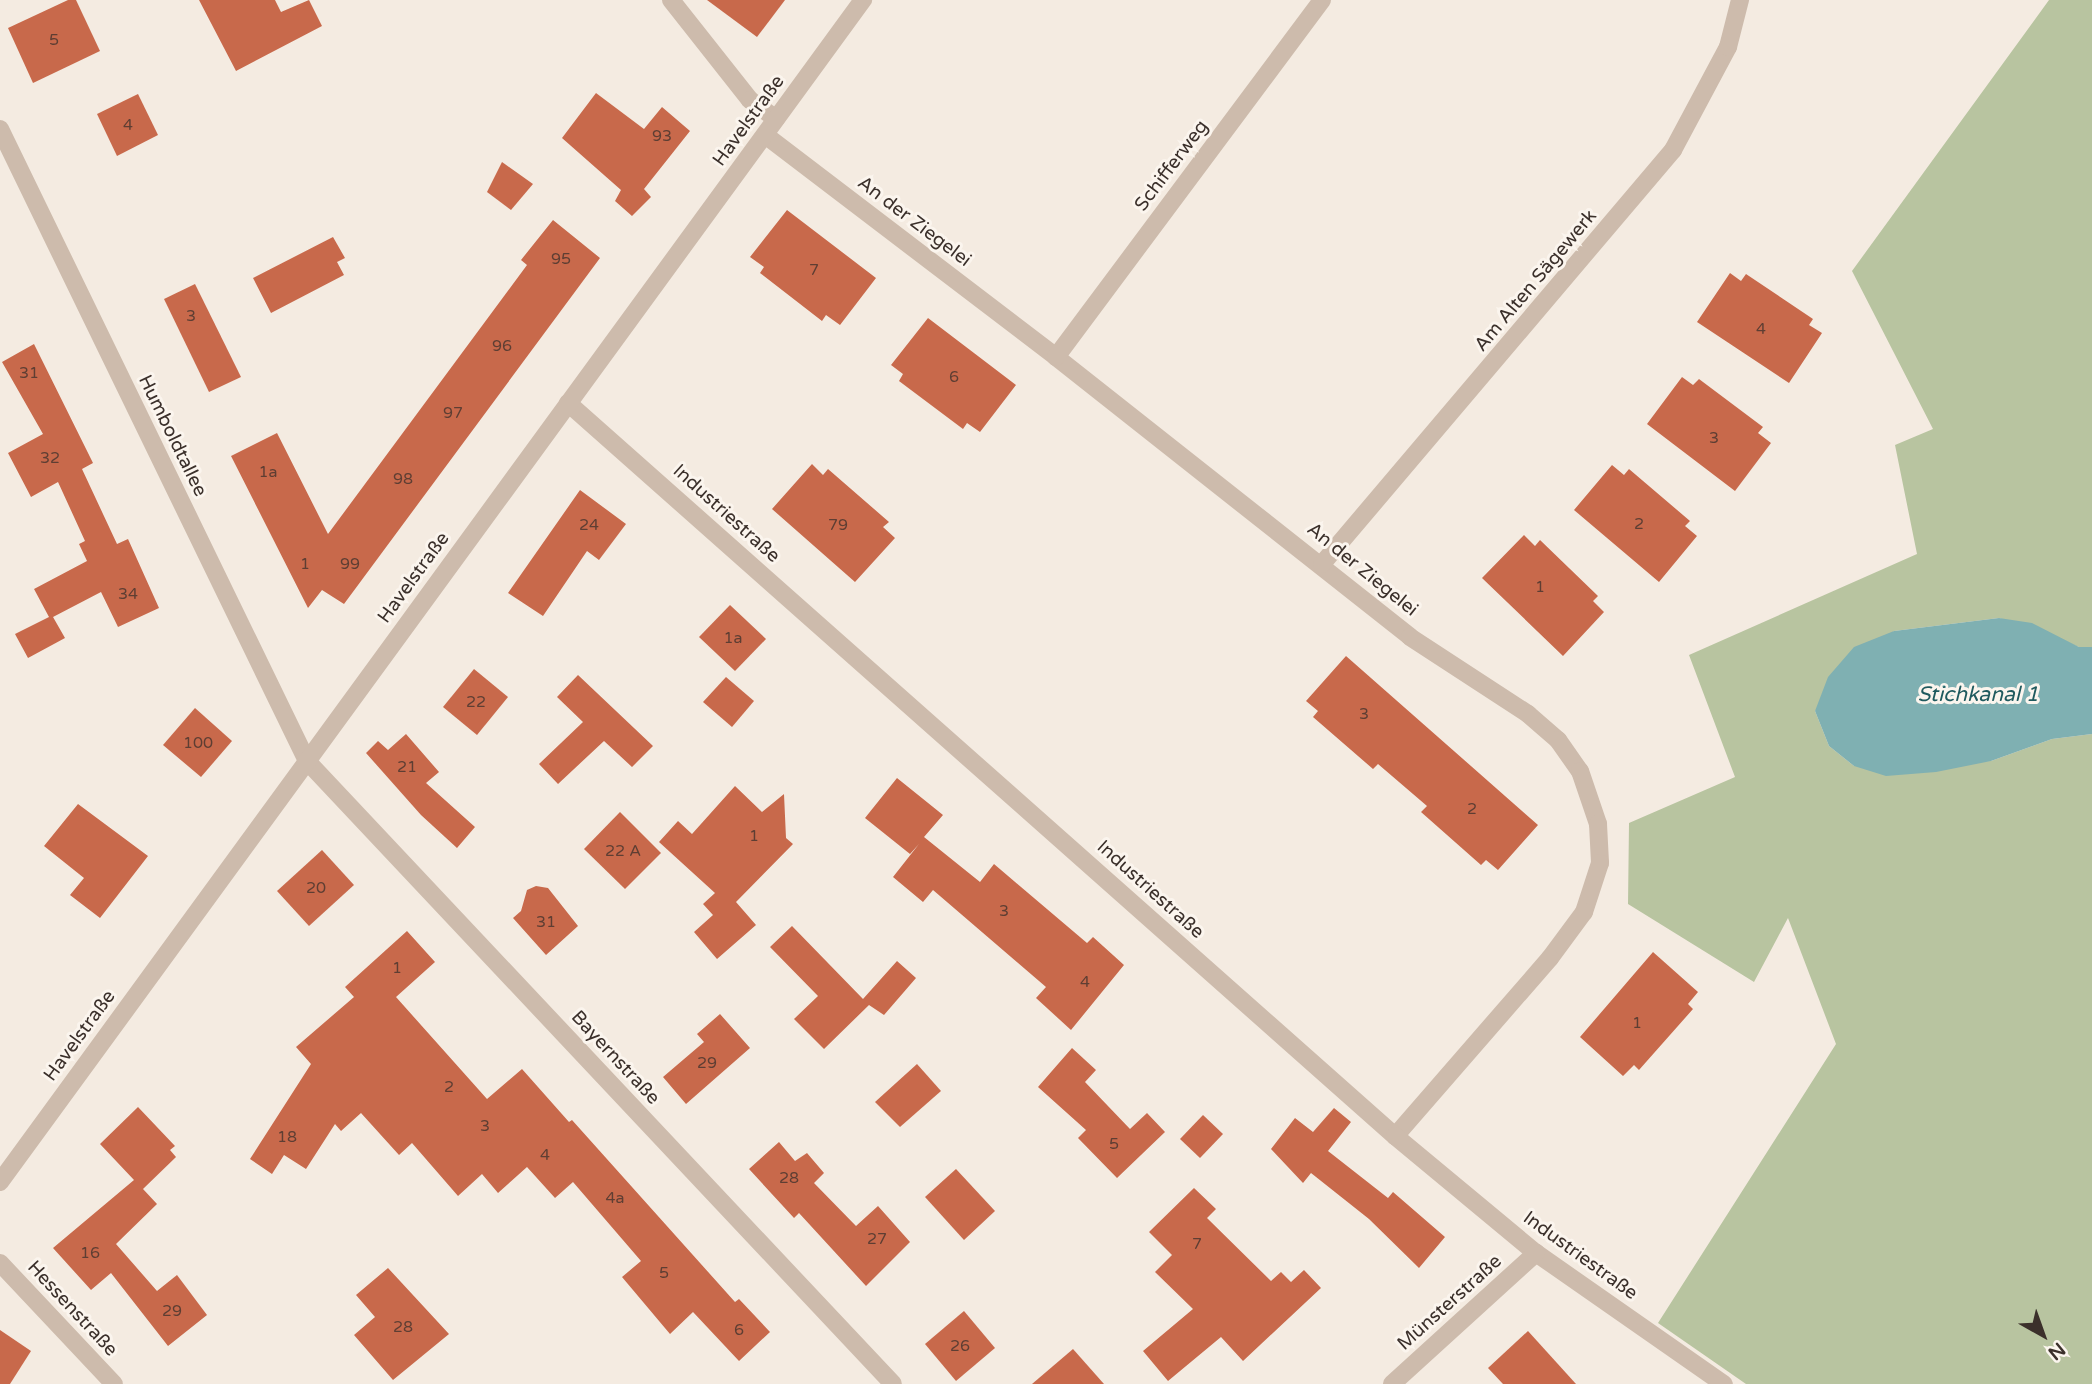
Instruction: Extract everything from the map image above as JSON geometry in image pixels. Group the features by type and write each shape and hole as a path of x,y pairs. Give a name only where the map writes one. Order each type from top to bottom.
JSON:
{"street":[{"path":"671,0 750,100 776,119"},
{"name":"Havelstraße","path":"0,1182 863,0"},
{"name":"Schifferweg","path":"1056,357 1322,0"},
{"name":"Am Alten Sägewerk","path":"1322,564 1673,150 1728,47 1740,0"},
{"name":"An der Ziegelei","path":"765,135 1322,564 1410,637 1528,714 1558,740 1580,771 1598,824 1600,863 1584,912 1550,958 1395,1136"},
{"name":"Humboldtallee","path":"2,139 307,761"},
{"name":"Industriestraße","path":"568,403 1395,1136 1536,1253 1724,1384"},
{"name":"Bayernstraße","path":"307,761 893,1384"},
{"name":"Münsterstraße","path":"1392,1384 1536,1253"},
{"name":"Hessenstraße","path":"0,1264 114,1384"}],"green space":[{"path":"2049,0 2092,0 2092,647 2079,647 1999,618 1894,631 1815,711 1829,746 1854,766 1991,761 2052,739 2092,734 2092,1384 1746,1384 1658,1323 1836,1044 1788,918 1754,982 1628,904 1629,823 1735,777 1689,655 1917,554 1895,445 1933,429 1852,271"}],"water":[{"name":"Stichkanal 1","path":"1999,618 2032,623 2079,647 2092,647 2092,734 2052,739 1991,761 1936,772 1886,776 1854,766 1829,746 1815,711 1828,677 1854,647 1894,631"}],"building":[{"path":"68,0 76,0 100,51 33,83 8,28"},
{"path":"199,0 275,0 281,12 309,0 322,26 236,71"},
{"path":"707,0 785,0 757,37"},
{"path":"596,93 644,129 662,107 690,131 644,189 651,197 632,216 615,201 621,190 562,138"},
{"path":"138,94 158,135 117,156 97,114"},
{"path":"502,162 533,184 511,210 487,192"},
{"path":"787,210 876,278 840,325 826,315 822,321 760,273 764,267 750,257"},
{"path":"553,220 600,258 344,604 322,590 308,608 231,456 277,433 328,534 527,265 521,260"},
{"path":"333,237 345,258 337,262 344,275 271,313 253,278"},
{"path":"1730,273 1741,281 1746,274 1813,319 1809,325 1822,333 1789,383 1697,322"},
{"path":"195,284 241,377 209,392 164,299"},
{"path":"928,318 1016,385 980,432 967,423 963,429 899,381 903,374 891,365"},
{"path":"34,344 93,463 82,469 117,544 128,539 159,608 118,627 101,592 53,617 65,638 28,658 15,634 49,617 34,589 87,561 79,544 85,541 58,482 31,497 8,453 43,434 2,362"},
{"path":"1682,377 1693,385 1699,379 1763,427 1758,433 1771,443 1735,491 1647,424"},
{"path":"812,464 823,475 828,469 889,522 883,527 895,538 855,582 772,509"},
{"path":"1612,465 1624,475 1629,469 1690,521 1685,526 1697,536 1659,582 1574,510"},
{"path":"580,490 626,524 599,560 587,551 543,616 508,593"},
{"path":"1524,535 1535,546 1540,540 1598,596 1593,601 1604,612 1563,656 1482,578"},
{"path":"730,605 766,639 735,671 699,637"},
{"path":"1346,656 1538,825 1498,870 1486,860 1481,865 1421,812 1427,806 1378,764 1373,769 1313,717 1318,711 1306,701"},
{"path":"474,669 508,697 477,735 443,707"},
{"path":"578,675 653,746 632,767 604,741 558,784 539,764 583,722 557,697"},
{"path":"726,677 754,701 732,727 703,702"},
{"path":"195,708 232,741 201,777 163,745"},
{"path":"406,734 439,772 426,783 475,827 457,848 421,815 366,753 378,741 388,750"},
{"path":"897,778 943,815 924,837 980,882 994,864 1087,943 1093,937 1124,965 1071,1030 1036,998 1046,987 933,890 923,902 893,877 919,844 910,854 865,818"},
{"path":"735,786 762,812 784,794 786,838 793,844 736,902 756,925 717,959 694,932 713,915 703,904 715,893 659,842 678,821 692,834"},
{"path":"78,804 148,856 100,918 70,895 84,878 44,846"},
{"path":"620,812 661,853 625,889 584,849"},
{"path":"322,850 354,885 309,926 277,891"},
{"path":"536,886 548,888 578,926 546,955 513,918 521,911 527,890"},
{"path":"792,926 863,999 897,961 916,978 884,1015 869,1005 824,1049 794,1019 818,996 770,947"},
{"path":"407,931 435,962 396,997 487,1099 522,1069 569,1122 572,1120 735,1302 739,1299 770,1332 739,1361 693,1312 670,1334 622,1277 641,1261 573,1182 555,1198 527,1167 498,1193 482,1174 458,1196 412,1143 399,1155 361,1113 341,1131 335,1124 306,1169 284,1155 272,1174 250,1159 311,1064 296,1047 354,997 345,987"},
{"path":"1653,952 1698,992 1688,1004 1693,1009 1639,1070 1634,1065 1623,1076 1580,1037"},
{"path":"720,1014 750,1048 686,1104 663,1077 704,1042 697,1034"},
{"path":"1072,1048 1096,1070 1085,1082 1130,1129 1147,1113 1165,1132 1117,1178 1078,1138 1086,1130 1038,1087"},
{"path":"917,1064 941,1091 900,1127 875,1102"},
{"path":"138,1107 175,1146 170,1150 176,1157 143,1189 157,1204 116,1244 157,1291 177,1275 207,1315 168,1346 111,1273 91,1290 53,1248 134,1180 100,1144"},
{"path":"1334,1108 1351,1122 1328,1151 1388,1198 1393,1192 1445,1237 1419,1268 1369,1219 1311,1173 1303,1183 1271,1149 1295,1118 1313,1132"},
{"path":"1203,1115 1223,1134 1200,1158 1180,1139"},
{"path":"779,1142 795,1161 807,1153 824,1173 814,1183 856,1226 878,1206 910,1242 866,1286 799,1213 794,1218 749,1169"},
{"path":"956,1169 995,1211 964,1240 925,1197"},
{"path":"1194,1188 1216,1209 1207,1218 1271,1281 1281,1272 1291,1282 1304,1270 1321,1288 1243,1361 1221,1337 1168,1381 1143,1351 1193,1309 1155,1272 1172,1255 1149,1232"},
{"path":"388,1268 449,1334 393,1380 354,1335 375,1317 356,1295"},
{"path":"964,1311 995,1348 956,1381 925,1344"},
{"path":"0,1330 31,1351 10,1384 0,1384"},
{"path":"1528,1331 1576,1384 1503,1384 1488,1368"},
{"path":"1073,1349 1104,1384 1032,1384"}]}
